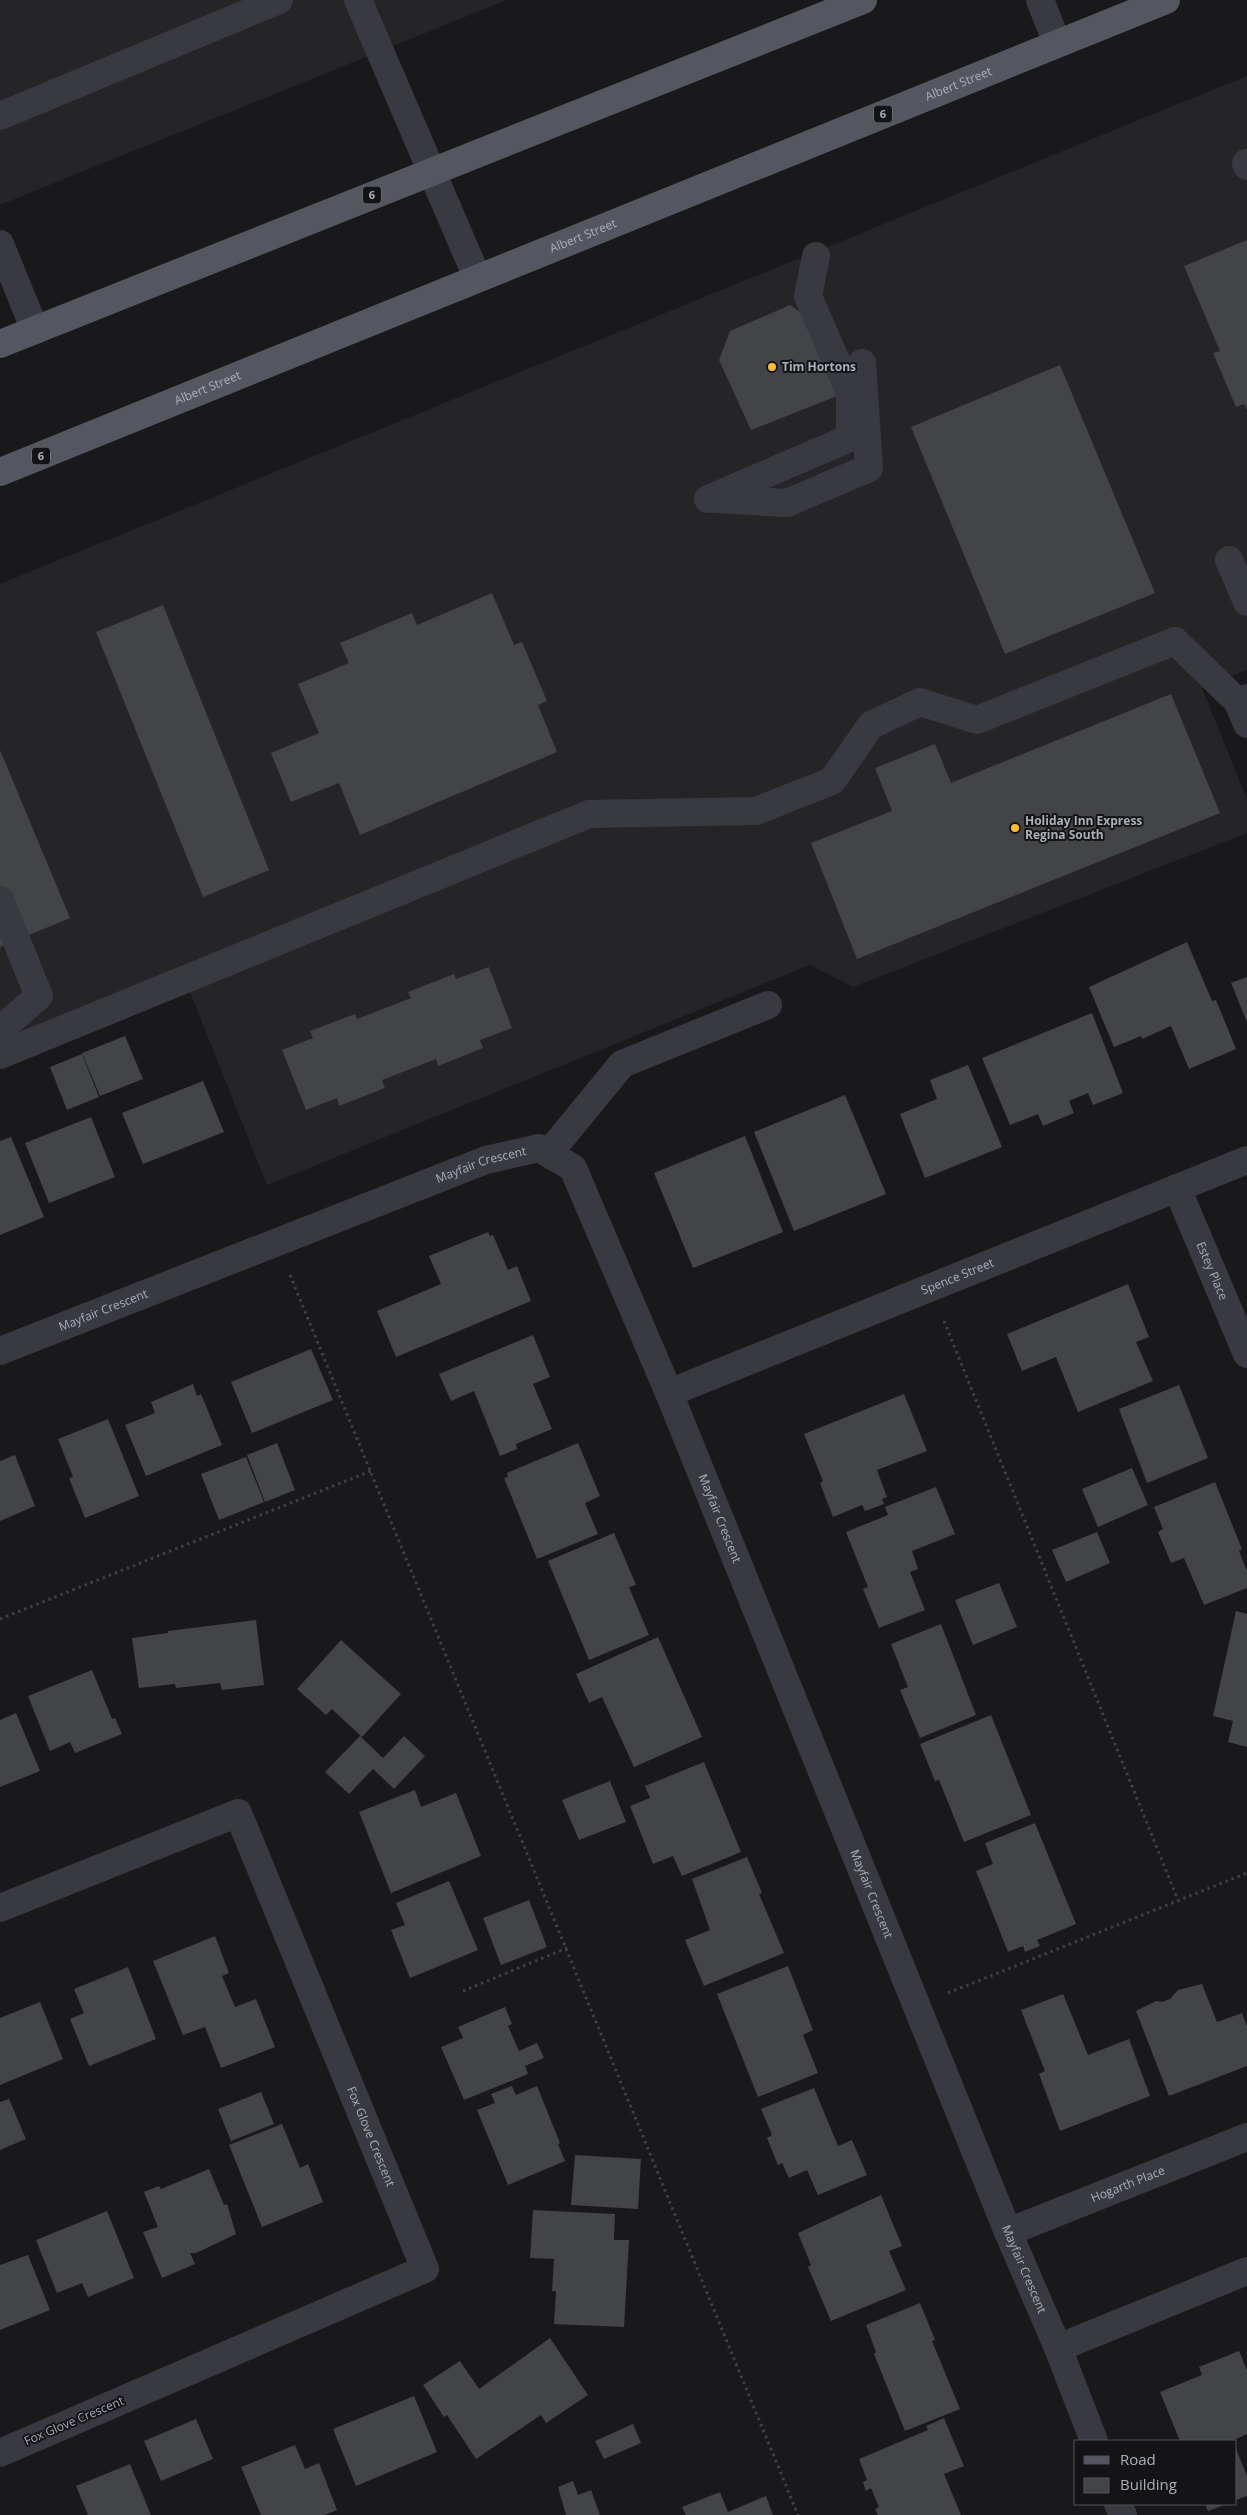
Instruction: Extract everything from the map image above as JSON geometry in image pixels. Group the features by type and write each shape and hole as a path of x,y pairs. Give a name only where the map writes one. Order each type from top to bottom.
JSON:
{"main road":[{"name":"6","path":"0,344 863,0"},
{"name":"Albert Street","path":"0,472 1166,0"}],"street":[{"path":"0,116 280,0"},
{"path":"358,0 477,278"},
{"path":"1040,0 1057,43"},
{"path":"0,244 35,330"},
{"path":"816,256 808,296 850,393 850,438 708,499 787,503 870,468 862,363"},
{"path":"1229,560 1247,602"},
{"path":"0,1054 589,814 756,811 832,781 871,725 920,702 977,720 1175,642 1244,708"},
{"path":"0,900 39,996 0,1030"},
{"path":"548,1153 622,1064 768,1005"},
{"name":"Mayfair Crescent","path":"0,1351 486,1160 539,1148 573,1168 669,1393 1008,2232 1058,2348 1094,2440"},
{"name":"Spence Street","path":"669,1393 1247,1160"},
{"name":"Estey Place","path":"1177,1188 1247,1354"},
{"name":"Fox Glove Crescent","path":"0,1908 238,1813 425,2269 0,2453"},
{"name":"Hogarth Place","path":"1008,2232 1247,2136"},
{"path":"1058,2348 1247,2271"}],"path":[{"path":"277,1242 798,2515"},
{"path":"930,1288 1178,1900"},
{"path":"0,1620 371,1471"},
{"path":"916,2006 1247,1872"},
{"path":"463,1991 567,1948"}],"shaded area":[{"path":"0,0 507,0 0,205"},
{"path":"1247,76 1247,670 1202,688 1247,799 1247,833 853,987 810,965 267,1185 180,967 0,1040 0,584"}],"building":[{"path":"1247,240 1247,410 1244,404 1236,407 1213,353 1220,351 1184,266"},
{"path":"790,305 811,320 842,394 751,430 719,360 730,331"},
{"path":"1060,365 1155,593 1005,654 911,427"},
{"path":"492,593 514,645 522,642 547,701 538,705 557,752 360,835 339,783 291,802 271,753 319,733 298,684 349,663 340,643 412,613 417,625"},
{"path":"163,605 269,870 203,897 96,632"},
{"name":"Holiday Inn Express Regina South","path":"1171,694 1220,813 857,959 811,843 892,811 875,768 935,744 951,783"},
{"path":"0,750 70,918 0,947"},
{"path":"1187,942 1212,1001 1216,1000 1236,1049 1189,1069 1171,1026 1142,1039 1141,1036 1114,1047 1089,987"},
{"path":"489,967 512,1028 480,1040 483,1048 438,1066 436,1059 382,1080 385,1088 339,1106 337,1098 306,1110 282,1050 313,1038 310,1031 355,1014 357,1019 411,998 408,992 454,974 456,979"},
{"path":"1247,977 1247,1022 1231,983"},
{"path":"1092,1013 1123,1093 1093,1105 1088,1093 1069,1101 1074,1113 1043,1126 1038,1114 1010,1125 982,1058"},
{"path":"125,1036 143,1079 100,1096 82,1053"},
{"path":"82,1054 99,1097 67,1110 50,1067"},
{"path":"968,1065 1002,1147 925,1178 900,1114 937,1099 930,1080"},
{"path":"203,1081 224,1132 143,1164 122,1113"},
{"path":"845,1095 886,1194 794,1231 754,1132"},
{"path":"91,1117 115,1177 49,1203 25,1143"},
{"path":"745,1136 783,1232 693,1268 654,1173"},
{"path":"11,1137 44,1217 0,1235 0,1141"},
{"path":"488,1232 490,1236 493,1235 508,1270 517,1266 531,1301 396,1357 377,1311 441,1284 429,1256"},
{"path":"1128,1284 1149,1337 1136,1342 1153,1381 1078,1412 1056,1357 1022,1371 1007,1334"},
{"path":"533,1335 550,1377 533,1384 552,1429 516,1444 517,1449 500,1456 474,1391 451,1401 439,1374"},
{"path":"311,1349 333,1400 252,1433 231,1382"},
{"path":"193,1384 197,1396 201,1394 222,1445 146,1476 125,1425 155,1413 151,1402"},
{"path":"1179,1385 1208,1458 1147,1483 1119,1409"},
{"path":"904,1394 927,1451 877,1470 887,1497 882,1499 884,1504 865,1511 862,1505 833,1517 820,1483 823,1481 804,1434"},
{"path":"108,1419 139,1496 85,1518 69,1478 73,1477 58,1439"},
{"path":"277,1443 295,1490 265,1502 247,1455"},
{"path":"578,1443 600,1496 585,1503 598,1534 537,1559 504,1478 508,1477 507,1473"},
{"path":"15,1455 35,1506 0,1521 0,1461"},
{"path":"246,1457 264,1502 219,1520 201,1474"},
{"path":"1132,1468 1148,1505 1098,1527 1082,1489"},
{"path":"1215,1482 1242,1549 1239,1551 1247,1571 1247,1588 1204,1605 1184,1558 1171,1563 1158,1532 1163,1529 1154,1507"},
{"path":"936,1487 955,1534 912,1551 918,1569 910,1572 925,1610 879,1628 863,1589 868,1587 846,1532 888,1515 885,1507"},
{"path":"1097,1532 1110,1563 1066,1582 1052,1550"},
{"path":"614,1533 636,1585 629,1587 649,1635 589,1660 548,1561"},
{"path":"999,1583 1017,1627 973,1645 955,1600"},
{"path":"1236,1611 1247,1614 1247,1747 1228,1742 1233,1721 1213,1716"},
{"path":"256,1620 264,1685 222,1690 220,1683 176,1688 175,1684 139,1688 132,1638 168,1633 168,1631"},
{"path":"941,1624 976,1715 920,1738 900,1690 908,1687 891,1644"},
{"path":"658,1637 702,1737 634,1767 602,1697 589,1703 576,1674"},
{"path":"341,1640 401,1694 362,1737 332,1709 326,1715 297,1689"},
{"path":"92,1670 112,1719 115,1718 122,1734 75,1753 70,1742 50,1751 28,1696"},
{"path":"16,1713 40,1771 0,1787 0,1720"},
{"path":"991,1715 1031,1815 964,1842 939,1780 935,1781 920,1744"},
{"path":"360,1736 383,1758 404,1736 425,1756 394,1789 373,1769 349,1794 325,1772"},
{"path":"704,1762 741,1852 682,1876 673,1856 653,1864 630,1806 650,1798 645,1786"},
{"path":"610,1781 626,1822 579,1840 562,1800"},
{"path":"415,1790 421,1807 456,1793 481,1856 391,1893 359,1812"},
{"path":"1035,1823 1076,1924 1037,1940 1040,1946 1025,1952 1023,1946 1008,1952 976,1871 993,1864 985,1843"},
{"path":"747,1857 762,1893 759,1894 784,1953 704,1986 685,1940 710,1930 692,1879"},
{"path":"449,1881 478,1950 410,1978 391,1930 405,1925 396,1903"},
{"path":"529,1900 547,1947 501,1965 483,1918"},
{"path":"215,1936 229,1973 222,1976 235,2007 256,1999 275,2047 221,2068 205,2027 183,2035 153,1961"},
{"path":"788,1966 813,2030 803,2035 818,2073 758,2097 717,1994"},
{"path":"128,1967 156,2039 89,2066 70,2019 84,2013 74,1989"},
{"path":"1202,1984 1217,2022 1242,2013 1247,2026 1247,2066 1169,2096 1136,2011 1156,2001 1162,2002 1170,1999 1178,1990"},
{"path":"1063,1994 1088,2055 1129,2039 1150,2096 1060,2131 1039,2074 1045,2071 1021,2010"},
{"path":"40,2002 63,2059 0,2085 0,2018"},
{"path":"505,2007 512,2024 508,2026 519,2051 537,2043 544,2058 525,2066 528,2074 464,2100 441,2047 463,2038 458,2027"},
{"path":"512,2086 516,2095 537,2086 560,2143 558,2144 565,2161 508,2185 477,2110 495,2103 491,2094"},
{"path":"814,2088 838,2146 852,2140 867,2175 818,2195 807,2170 789,2178 782,2163 778,2165 767,2138 772,2135 761,2109"},
{"path":"261,2092 274,2124 231,2141 218,2109"},
{"path":"9,2099 26,2139 0,2150 0,2102"},
{"path":"282,2124 300,2168 308,2164 323,2202 262,2227 229,2145"},
{"path":"575,2155 641,2159 638,2209 571,2205"},
{"path":"209,2169 224,2205 227,2204 236,2234 196,2253 190,2253 195,2264 162,2278 143,2232 158,2227 144,2192 159,2186 161,2189"},
{"path":"881,2195 902,2246 889,2251 906,2290 831,2321 808,2267 811,2265 798,2233"},
{"path":"533,2210 615,2214 614,2240 629,2240 624,2327 554,2324 556,2291 552,2291 554,2259 530,2258"},
{"path":"107,2211 134,2278 88,2297 82,2283 57,2293 36,2240"},
{"path":"28,2255 50,2310 0,2330 0,2265"},
{"path":"920,2303 935,2340 932,2341 960,2409 905,2431 874,2354 876,2352 866,2325"},
{"path":"550,2338 588,2395 546,2423 541,2415 476,2459 447,2415 444,2417 423,2385 460,2361 479,2389"},
{"path":"1239,2351 1247,2370 1247,2434 1234,2440 1180,2440 1160,2392 1202,2375 1199,2367"},
{"path":"414,2396 437,2452 356,2486 333,2429"},
{"path":"944,2418 964,2466 944,2474 961,2515 878,2515 875,2509 879,2507 871,2488 866,2491 863,2482 867,2480 859,2459 928,2430 926,2426"},
{"path":"196,2419 213,2459 161,2481 144,2441"},
{"path":"633,2424 641,2443 604,2459 595,2441"},
{"path":"295,2445 305,2469 319,2463 337,2510 325,2515 261,2515 241,2467"},
{"path":"1237,2451 1247,2476 1247,2496 1237,2500"},
{"path":"130,2464 151,2515 88,2515 76,2486"},
{"path":"573,2481 578,2495 591,2490 600,2515 566,2515 558,2487"},
{"path":"720,2492 728,2512 766,2496 773,2515 686,2515 682,2507"},
{"path":"1205,2505 1224,2505 1208,2511"}],"place":[{"name":"Tim Hortons","path":"772,367"},
{"name":"Holiday Inn Express Regina South","path":"1015,828"}]}
